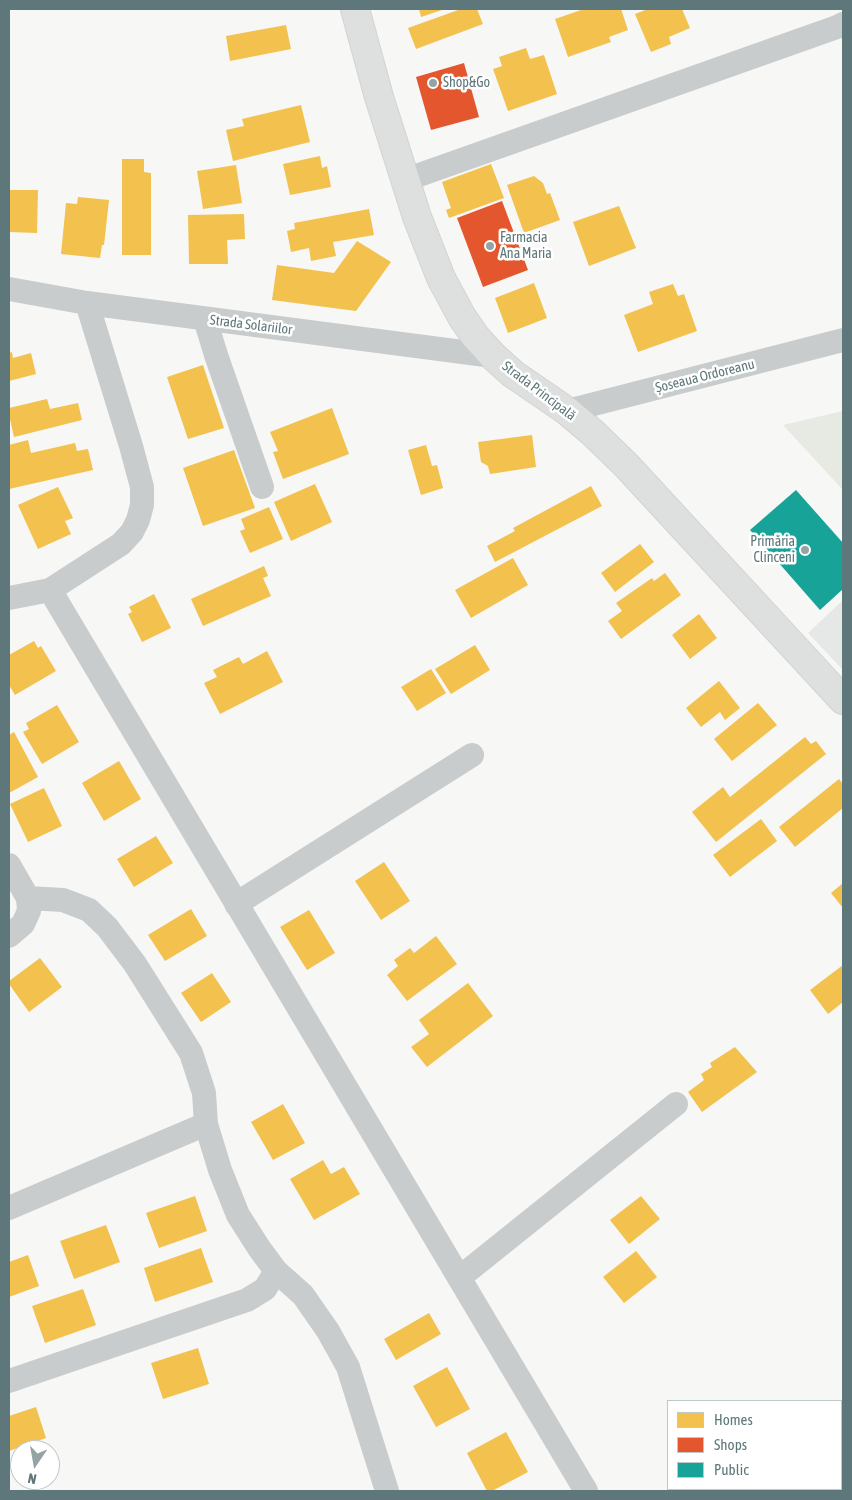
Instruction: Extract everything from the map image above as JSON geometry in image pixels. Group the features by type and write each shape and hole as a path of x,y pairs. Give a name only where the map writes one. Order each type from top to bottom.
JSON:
{"main road":[{"name":"Strada Principală","path":"355,9 405,180 429,250 450,297 475,336 513,374 567,411 626,465 843,700"}],"street":[{"path":"405,180 843,24"},
{"name":"Strada Solariilor","path":"9,289 87,303 493,356"},
{"path":"9,598 50,590 121,544 132,532 142,505 142,487 87,303"},
{"path":"205,319 262,487"},
{"name":"Șoseaua Ordoreanu","path":"567,411 843,340"},
{"path":"50,590 586,1491"},
{"path":"236,904 472,755"},
{"path":"9,865 28,898 29,911 24,924 9,936"},
{"path":"28,898 63,900 89,910 107,927 135,964 191,1053 204,1093 206,1124 220,1170 238,1215 276,1271 303,1295 328,1331 348,1367 388,1491"},
{"path":"458,1278 676,1104"},
{"path":"9,1208 206,1124"},
{"path":"9,1381 247,1300 265,1289 276,1271"}],"shaded area":[{"path":"843,411 843,490 783,425"},
{"path":"843,600 843,670 808,633"}],"building: Homes":[{"path":"419,9 445,9 421,17"},
{"path":"461,9 477,9 483,24 416,49 408,28"},
{"path":"584,9 621,9 628,30 609,37 611,42 568,57 555,19"},
{"path":"648,9 682,9 690,28 669,37 671,44 651,52 635,14"},
{"path":"286,25 291,49 230,61 226,36"},
{"path":"526,48 530,59 544,55 557,94 508,111 493,69 502,66 499,57"},
{"path":"301,105 310,142 233,161 226,130 244,126 242,119"},
{"path":"320,156 322,168 327,166 331,187 290,195 283,164"},
{"path":"122,159 144,159 144,172 151,173 151,255 122,255"},
{"path":"491,164 504,198 449,218 446,210 451,208 442,182"},
{"path":"236,165 242,203 203,209 197,171"},
{"path":"534,176 543,183 547,194 550,193 560,220 524,233 507,185"},
{"path":"9,190 38,190 37,233 9,232"},
{"path":"78,197 109,200 104,245 102,245 100,258 61,254 66,203 77,204"},
{"path":"619,206 636,248 589,266 573,222"},
{"path":"369,209 374,235 333,242 336,256 311,261 309,248 291,252 287,231 295,229 294,223"},
{"path":"244,214 245,239 227,240 228,264 189,264 188,215"},
{"path":"357,241 391,262 356,311 272,300 277,265 334,273"},
{"path":"534,283 547,318 508,333 495,298"},
{"path":"673,284 678,296 684,294 697,331 638,352 624,315 653,304 649,292"},
{"path":"12,352 13,358 31,353 36,374 9,381 9,353"},
{"path":"203,365 224,428 188,439 167,377"},
{"path":"47,399 50,409 78,403 82,420 14,437 9,408"},
{"path":"332,408 349,454 283,479 273,452 278,451 270,432"},
{"path":"532,435 536,467 490,474 488,466 481,462 478,442"},
{"path":"28,440 31,453 75,443 77,451 88,449 93,470 9,489 9,445"},
{"path":"426,445 432,466 437,465 443,488 421,495 408,450"},
{"path":"234,450 255,508 203,526 183,468"},
{"path":"315,484 332,522 291,541 274,502"},
{"path":"591,486 602,506 495,562 487,546 515,531 513,528"},
{"path":"58,487 73,518 65,521 71,534 38,549 18,505"},
{"path":"269,507 283,539 250,553 240,531 245,529 241,519"},
{"path":"640,544 654,562 615,592 601,573"},
{"path":"513,558 528,585 471,618 455,590"},
{"path":"264,566 268,576 263,578 271,596 203,626 191,599"},
{"path":"665,573 681,595 621,639 608,621 622,611 616,603 652,578 654,581"},
{"path":"154,594 171,628 142,642 128,614 132,612 129,607"},
{"path":"699,614 717,638 690,659 672,635"},
{"path":"34,641 38,648 41,646 56,671 15,695 9,685 9,655"},
{"path":"475,645 490,670 451,694 435,669"},
{"path":"267,651 283,682 220,714 204,683 217,677 213,670 239,657 243,664"},
{"path":"431,669 446,693 417,711 401,687"},
{"path":"719,681 740,708 725,720 720,712 701,727 686,708"},
{"path":"758,703 777,725 732,761 714,739"},
{"path":"57,705 79,742 42,764 23,732 29,729 26,723"},
{"path":"14,732 38,777 9,793 9,735"},
{"path":"805,737 811,744 816,741 826,754 716,842 692,812 723,787 730,797"},
{"path":"119,761 141,799 104,821 82,783"},
{"path":"839,779 843,784 843,808 795,847 779,827"},
{"path":"44,788 62,826 28,842 10,804"},
{"path":"761,819 777,841 730,877 713,855"},
{"path":"156,836 173,863 134,887 117,859"},
{"path":"384,862 410,901 381,920 355,881"},
{"path":"843,883 843,908 831,893"},
{"path":"191,909 207,936 165,961 148,935"},
{"path":"309,910 335,953 307,970 280,927"},
{"path":"436,936 457,964 407,1001 387,975 398,966 394,960 410,948 414,953"},
{"path":"40,958 62,987 29,1012 9,984 9,981"},
{"path":"843,965 843,1002 828,1014 810,990"},
{"path":"212,973 231,1002 201,1022 181,993"},
{"path":"468,983 493,1016 427,1067 411,1047 429,1034 419,1020"},
{"path":"735,1047 757,1072 702,1112 688,1092 704,1080 701,1074 712,1067 710,1063"},
{"path":"283,1104 305,1143 273,1160 251,1122"},
{"path":"323,1160 331,1174 344,1167 360,1194 314,1220 290,1179"},
{"path":"195,1196 207,1231 159,1248 146,1213"},
{"path":"641,1196 660,1219 629,1244 610,1220"},
{"path":"106,1225 120,1262 74,1279 60,1241"},
{"path":"201,1248 213,1282 155,1302 144,1268"},
{"path":"636,1251 657,1277 624,1303 603,1277"},
{"path":"28,1255 39,1286 9,1297 9,1262"},
{"path":"83,1289 96,1325 45,1343 32,1306"},
{"path":"429,1313 441,1334 396,1360 384,1339"},
{"path":"198,1348 209,1384 163,1399 151,1363"},
{"path":"447,1367 470,1409 436,1427 413,1386"},
{"path":"36,1407 46,1438 40,1440 10,1440 9,1451 9,1416"},
{"path":"506,1432 528,1472 492,1491 487,1491 467,1453"}],"building: Shops":[{"path":"464,63 479,117 431,130 416,77"},
{"path":"502,201 528,270 483,287 457,218"}],"building: Public":[{"name":"Primăria Clinceni","path":"796,490 843,543 843,589 820,610 750,530"}],"place":[{"name":"Shop&Go","path":"433,83"},
{"name":"Farmacia Ana Maria","path":"490,246"},
{"name":"Primăria Clinceni","path":"805,550"}]}
